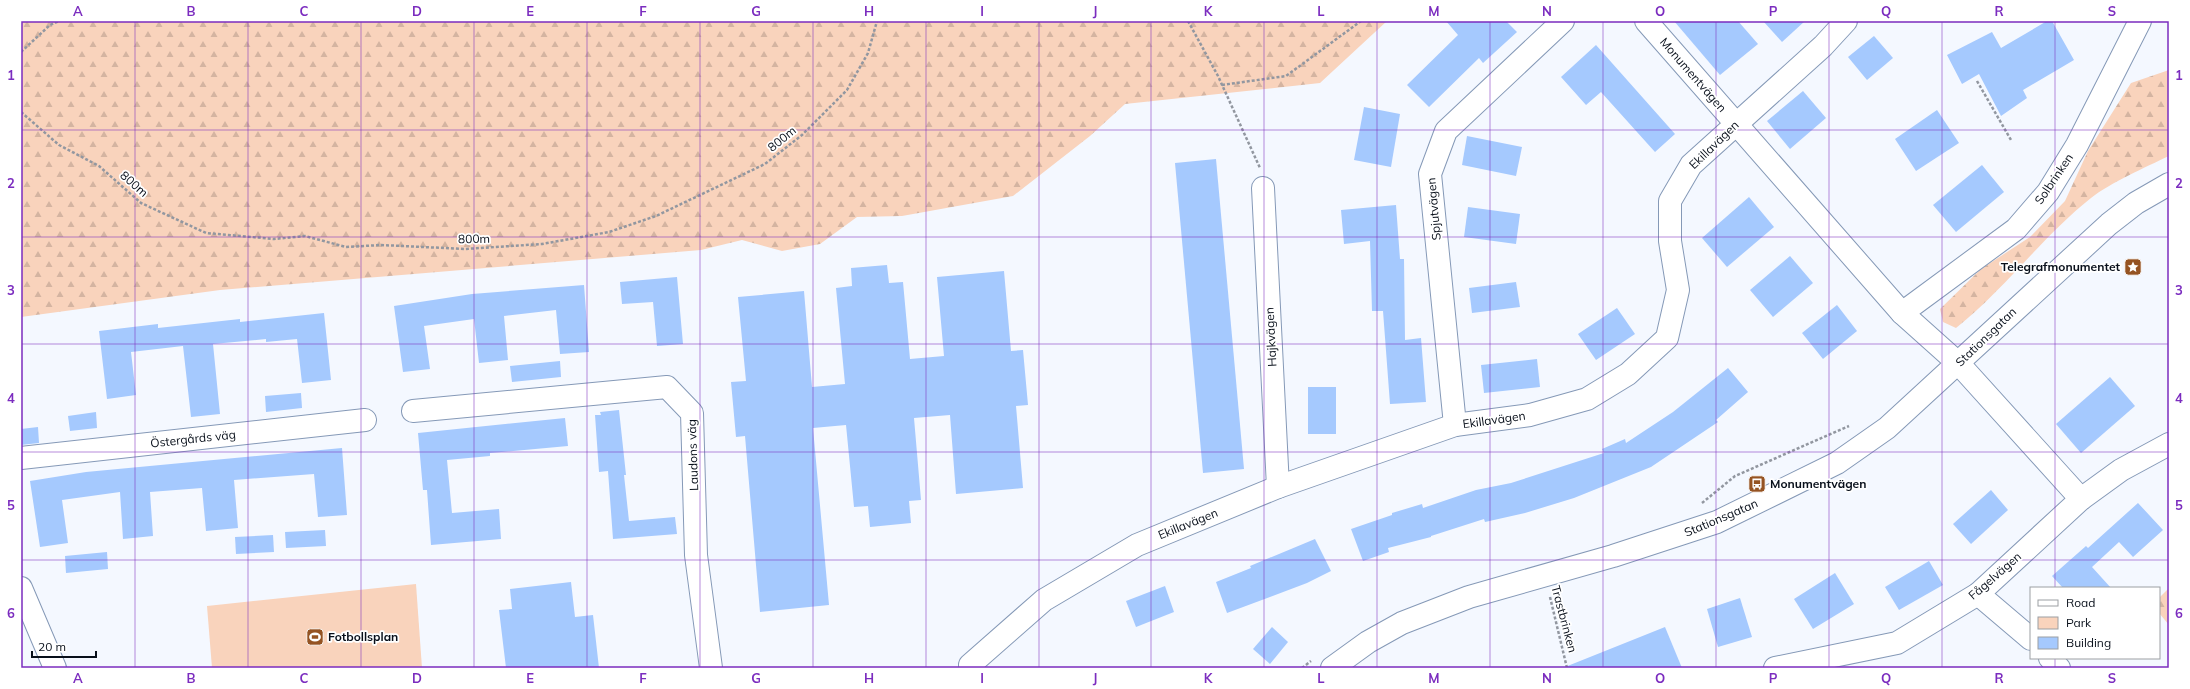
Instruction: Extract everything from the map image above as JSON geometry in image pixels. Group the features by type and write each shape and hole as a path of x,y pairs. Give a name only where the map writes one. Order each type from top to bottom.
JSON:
{"street":[{"name":"Spjutvägen","path":"1455,425 1430,174 1446,131 1563,21"},
{"name":"Monumentvägen","path":"1646,21 1902,314 1959,364 2080,499"},
{"name":"Ekillavägen","path":"969,667 1044,600 1137,545 1278,487 1455,425 1530,415 1588,399 1628,374 1667,338 1678,290 1670,242 1670,201 1691,165 1823,46 1846,21"},
{"name":"Solbrinken","path":"1902,314 2016,229 2048,192 2077,145 2140,21"},
{"name":"Stationsgatan","path":"1324,663 1368,642 1402,623 1469,597 1613,556 1717,522 1837,463 1861,448 1887,428 1959,364 2016,308 2109,224 2136,203 2169,184"},
{"name":"Hajkvägen","path":"1263,188 1278,487"},
{"name":"Laudons väg","path":"413,411 667,387 692,413 696,555 711,668"},
{"name":"Östergårds väg","path":"21,458 365,420"},
{"name":"Fågelvägen","path":"1775,668 1897,643 1978,594 2080,499 2121,470 2169,444"},
{"path":"21,588 55,668"},
{"path":"1978,594 2030,638"},
{"path":"2051,659 2059,668"}],"path":[{"path":"21,52 50,25 59,21"},
{"name":"800m","path":"21,112 59,145 99,166 141,203 206,233 274,239 305,236 346,247 381,244 465,249 542,244 609,232 656,216 765,164 802,135 847,90 868,53 877,21"},
{"path":"1188,21 1222,85 1257,158 1262,173 1263,188"},
{"path":"1222,85 1286,76 1361,21"},
{"path":"1977,81 2010,140"},
{"path":"1699,505 1734,476 1852,425"},
{"name":"Trastbrinken","path":"1542,576 1552,603 1567,668"},
{"path":"1302,668 1324,663"}],"green space":[{"path":"21,21 1387,21 1320,83 1125,104 1090,136 1013,196 902,216 857,217 820,244 782,251 742,240 701,250 220,290 21,317"},
{"path":"2169,70 2169,156 2118,181 2091,198 2056,229 1991,297 1956,328 1943,322 1940,309 1981,269 2030,237 2065,201 2088,151 2131,83"},
{"name":"Fotbollsplan","path":"416,584 422,668 212,668 207,606"},
{"path":"2169,588 2169,625 2160,614 2160,597"}],"building":[{"path":"1446,21 1506,21 1517,32 1483,63 1479,58 1429,107 1407,85 1458,35"},
{"path":"1674,21 1738,21 1758,44 1720,75"},
{"path":"1763,21 1805,21 1782,42"},
{"path":"2047,21 2052,21 2074,60 2023,90 2027,98 2001,116 1979,74 1962,84 1947,55 1992,32 2001,48"},
{"path":"1874,36 1893,58 1867,80 1848,57"},
{"path":"1596,45 1675,134 1655,152 1601,92 1586,105 1561,77"},
{"path":"1803,91 1826,118 1790,149 1767,121"},
{"path":"1364,107 1400,114 1391,167 1354,160"},
{"path":"1937,110 1959,143 1916,171 1895,139"},
{"path":"1467,136 1522,147 1516,176 1462,165"},
{"path":"1216,159 1244,469 1203,473 1175,163"},
{"path":"1982,165 2004,192 1956,232 1933,205"},
{"path":"1749,197 1774,227 1727,267 1702,238"},
{"path":"1396,205 1400,259 1404,259 1405,340 1421,338 1426,402 1390,404 1383,311 1372,311 1370,241 1344,244 1341,210"},
{"path":"1468,207 1520,214 1516,244 1464,237"},
{"path":"1790,256 1813,283 1773,317 1750,290"},
{"path":"887,265 889,283 903,282 910,359 944,356 937,277 1004,271 1011,351 1023,350 1028,405 1016,406 1023,488 956,494 950,415 914,418 921,500 909,501 911,523 870,527 868,506 854,507 846,425 813,428 829,605 760,612 745,436 736,437 731,382 746,381 738,297 804,291 812,387 845,384 836,288 852,286 851,268"},
{"path":"677,277 683,344 657,346 653,302 622,304 620,282"},
{"path":"1516,282 1520,307 1472,313 1469,288"},
{"path":"584,285 589,352 560,354 556,310 504,316 508,360 479,363 474,319 424,326 430,369 403,372 394,306 472,294"},
{"path":"1837,305 1857,331 1823,359 1802,333"},
{"path":"1617,308 1635,334 1596,360 1578,334"},
{"path":"324,313 331,380 302,383 297,339 266,342 266,339 213,344 220,414 191,417 183,346 131,352 136,395 107,399 99,331 158,324 158,328 240,319 240,322"},
{"path":"1537,359 1540,387 1484,393 1481,365"},
{"path":"560,361 561,377 512,382 510,366"},
{"path":"1728,368 1748,392 1716,420 1718,422 1651,467 1574,498 1525,513 1485,522 1484,519 1431,537 1388,548 1389,552 1363,561 1351,529 1392,515 1392,513 1422,504 1423,508 1476,490 1511,483 1604,453 1602,449 1625,439 1626,443 1673,412"},
{"path":"2110,377 2135,406 2081,453 2056,424"},
{"path":"1308,387 1336,387 1336,434 1308,434"},
{"path":"301,393 302,408 266,412 265,396"},
{"path":"619,410 629,521 675,517 677,534 613,539 608,471 599,472 595,415 601,415 600,412"},
{"path":"96,412 97,428 70,431 68,416"},
{"path":"565,418 568,446 490,453 490,456 447,460 452,513 499,509 501,539 431,545 427,490 423,490 418,433"},
{"path":"38,427 39,443 21,445 21,429"},
{"path":"342,448 347,515 318,517 314,474 234,480 238,528 206,531 202,488 150,492 153,536 123,539 120,492 62,500 68,543 40,547 30,481 86,472"},
{"path":"1991,490 2008,510 1971,544 1953,524"},
{"path":"2138,503 2163,530 2133,557 2119,542 2092,567 2110,587 2062,587 2052,576 2086,546 2088,548"},
{"path":"325,530 326,546 286,548 285,532"},
{"path":"273,535 274,552 236,554 235,537"},
{"path":"1315,539 1331,571 1307,583 1227,613 1216,582"},
{"path":"107,552 108,569 66,573 65,556"},
{"path":"1929,561 1943,585 1899,610 1885,587"},
{"path":"1835,573 1854,604 1813,629 1794,599"},
{"path":"571,582 575,617 593,615 599,668 506,668 499,610 512,609 510,589"},
{"path":"1165,586 1174,612 1136,627 1126,601"},
{"path":"1740,598 1752,637 1718,647 1707,609"},
{"path":"1272,627 1288,642 1270,664 1253,649"},
{"path":"1665,627 1682,668 1565,668 1565,667"}],"place":[{"name":"Telegrafmonumentet","path":"2133,267"},
{"name":"Monumentvägen","path":"1757,484"},
{"name":"Fotbollsplan","path":"315,637"}]}
